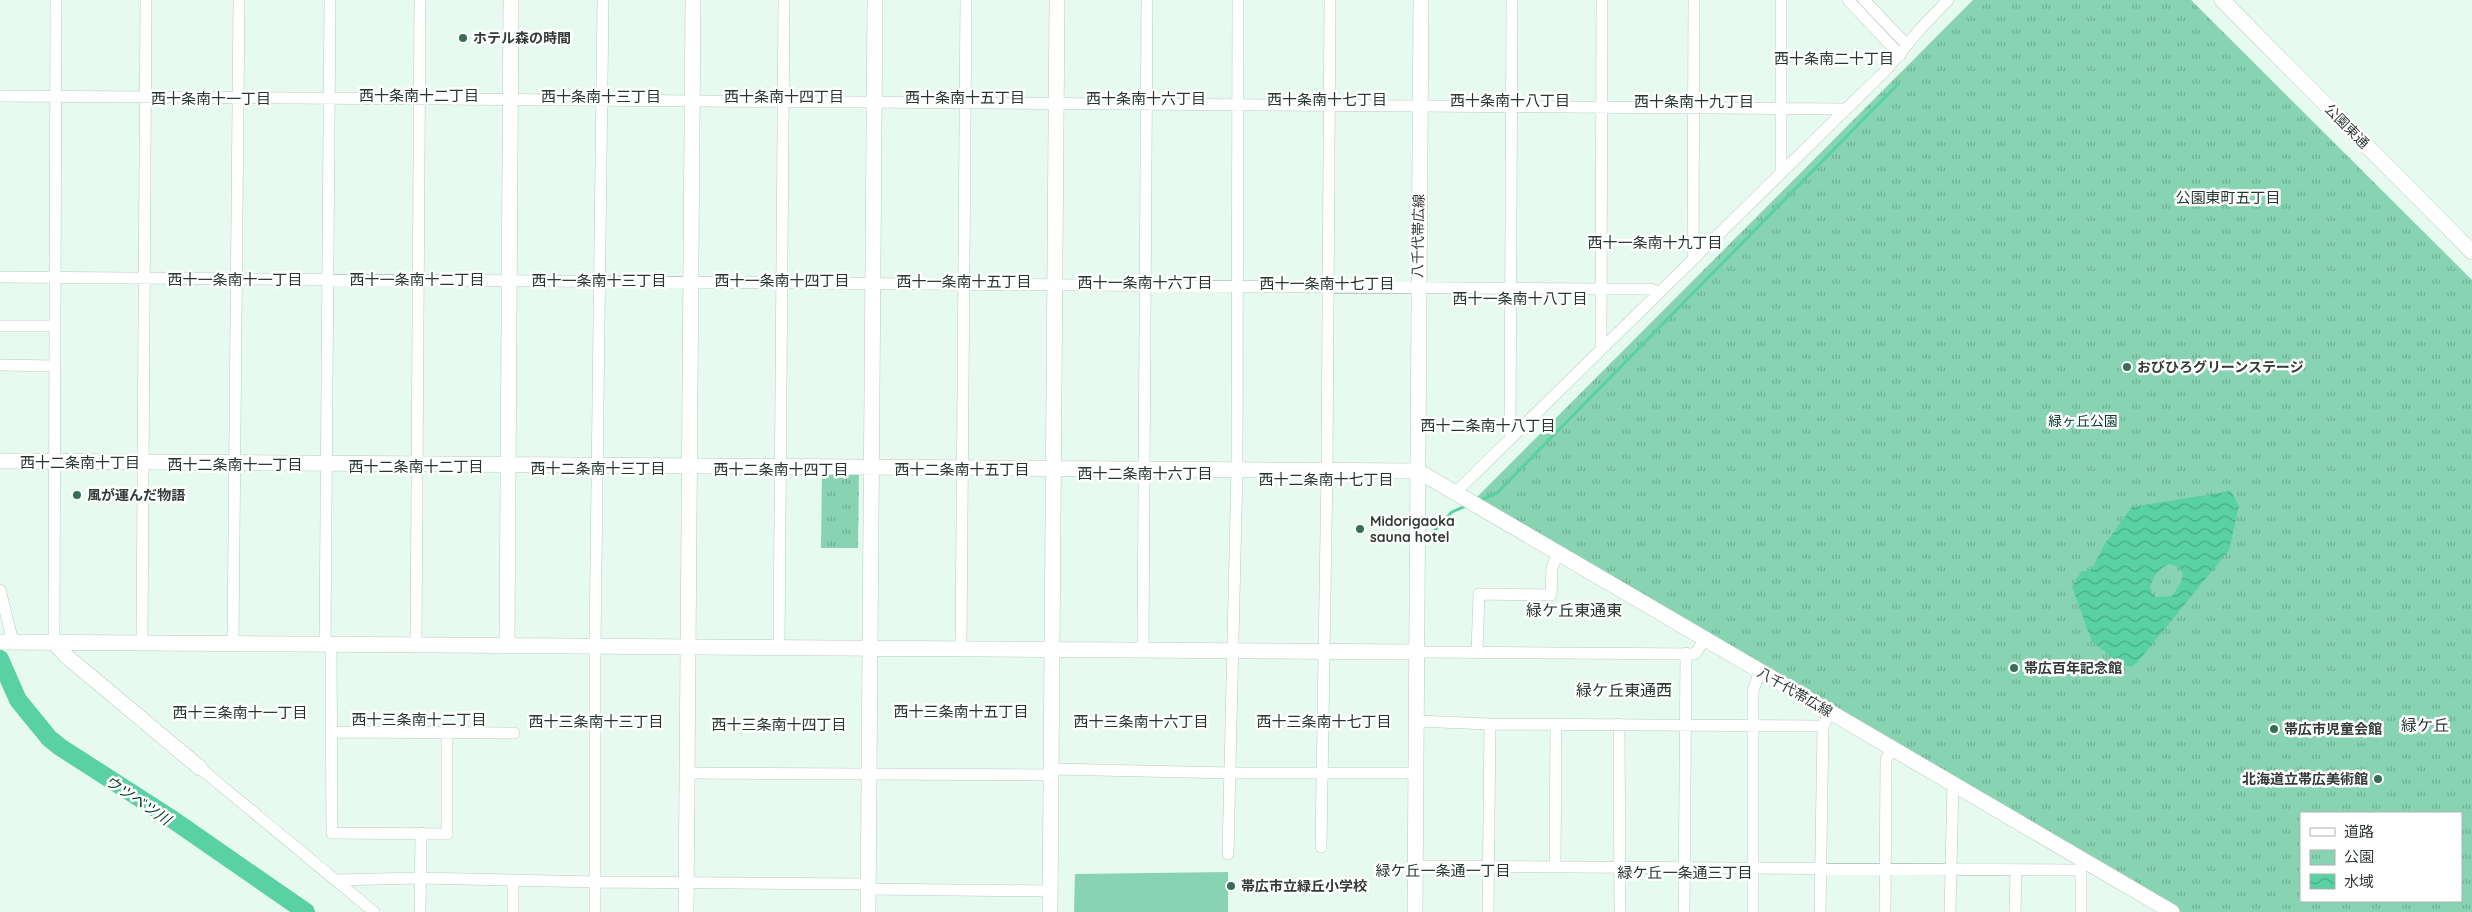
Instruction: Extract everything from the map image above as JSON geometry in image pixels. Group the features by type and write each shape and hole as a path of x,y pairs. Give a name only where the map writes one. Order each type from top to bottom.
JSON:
{"street":[{"path":"56,0 54,96 54,642 65,655 374,912"},
{"path":"142,642 146,0"},
{"path":"232,643 239,0"},
{"path":"330,0 327,463 332,833 447,834 447,732"},
{"path":"416,645 416,463 421,98 420,0"},
{"path":"507,646 511,0"},
{"path":"595,912 595,646 599,464 599,282 603,0"},
{"path":"686,912 693,0"},
{"path":"779,647 784,0"},
{"path":"868,912 875,0"},
{"path":"961,649 966,0"},
{"path":"1050,912 1055,468 1056,0"},
{"path":"1143,650 1146,470 1147,0"},
{"path":"1228,854 1234,651 1238,0"},
{"path":"1321,846 1327,469 1330,0"},
{"name":"八千代帯広線","path":"1418,471 1417,287 1421,0"},
{"path":"1510,438 1510,105 1512,0"},
{"path":"1601,347 1602,0"},
{"path":"1693,258 1694,0"},
{"path":"1781,0 1781,172"},
{"path":"1848,0 1900,55"},
{"path":"1864,0 1907,46"},
{"path":"1456,493 1601,347 1660,292 1900,55 1948,0"},
{"name":"公園東通","path":"2224,1 2472,252"},
{"path":"0,96 1510,105 1845,109"},
{"path":"0,277 54,279 327,279 782,284 1650,289 1660,292"},
{"path":"0,326 54,326"},
{"path":"0,365 54,366"},
{"name":"八千代帯広線","path":"0,461 144,460 327,463 872,465 1146,470 1327,469 1418,471 1953,784 2083,865 2172,912"},
{"path":"1415,912 1418,471"},
{"path":"1477,652 1478,594 1551,594 1552,568 1558,552"},
{"path":"0,590 5,642 507,646 688,645 961,649 1053,648 1695,654 1705,639"},
{"path":"1684,912 1686,654"},
{"path":"1753,912 1753,691 1760,671"},
{"path":"1820,912 1823,726 1830,712"},
{"path":"1416,721 1490,724 1823,726"},
{"path":"1488,912 1490,724"},
{"path":"1555,867 1556,724"},
{"path":"1619,724 1620,912"},
{"path":"331,732 514,733"},
{"path":"1885,912 1886,760 1892,748"},
{"path":"687,773 1416,773"},
{"path":"1950,912 1953,784"},
{"path":"420,912 421,834"},
{"path":"1415,866 2016,870 2083,865 2081,912"},
{"path":"2015,912 2016,870"},
{"path":"336,880 420,878 513,881 686,882 1050,891"},
{"path":"513,881 513,912"}],"green space":[{"name":"緑ヶ丘公園","path":"1973,0 2191,0 2472,280 2472,912 2179,912 1475,499"},
{"path":"822,474 859,474 858,548 821,548"},
{"path":"1228,872 1228,912 1074,912 1075,874"}],"water":[{"path":"2231,491 2239,506 2229,550 2137,663 2131,667 2123,665 2092,642 2072,587 2081,572 2092,569 2104,545 2132,507","holes":["2169,564 2180,569 2182,577 2172,596 2155,597 2150,588 2157,573"]}],"waterway":[{"path":"1478,501 1497,493 1899,83"},
{"path":"1433,532 1452,512 1468,505"},
{"name":"ウツベツ川","path":"0,659 18,700 49,738 169,817 306,912"}],"place":[{"name":"ホテル森の時間","path":"463,38"},
{"name":"おびひろグリーンステージ","path":"2127,367"},
{"name":"風が運んだ物語","path":"77,495"},
{"name":"Midorigaoka sauna hotel","path":"1360,529"},
{"name":"帯広百年記念館","path":"2014,668"},
{"name":"帯広市児童会館","path":"2274,729"},
{"name":"北海道立帯広美術館","path":"2378,779"},
{"name":"帯広市立緑丘小学校","path":"1231,886"}],"district":[{"name":"西十条南二十丁目","path":"1834,58"},
{"name":"西十条南十二丁目","path":"419,95"},
{"name":"西十条南十三丁目","path":"601,96"},
{"name":"西十条南十四丁目","path":"784,96"},
{"name":"西十条南十五丁目","path":"965,97"},
{"name":"西十条南十一丁目","path":"211,98"},
{"name":"西十条南十六丁目","path":"1146,98"},
{"name":"西十条南十七丁目","path":"1327,99"},
{"name":"西十条南十八丁目","path":"1510,100"},
{"name":"西十条南十九丁目","path":"1694,101"},
{"name":"公園東町五丁目","path":"2228,197"},
{"name":"西十一条南十九丁目","path":"1655,242"},
{"name":"西十一条南十一丁目","path":"235,279"},
{"name":"西十一条南十二丁目","path":"417,279"},
{"name":"西十一条南十三丁目","path":"599,280"},
{"name":"西十一条南十四丁目","path":"782,280"},
{"name":"西十一条南十五丁目","path":"964,281"},
{"name":"西十一条南十六丁目","path":"1145,282"},
{"name":"西十一条南十七丁目","path":"1327,283"},
{"name":"西十一条南十八丁目","path":"1520,298"},
{"name":"西十二条南十八丁目","path":"1488,425"},
{"name":"西十二条南十丁目","path":"80,462"},
{"name":"西十二条南十一丁目","path":"235,464"},
{"name":"西十二条南十二丁目","path":"416,466"},
{"name":"西十二条南十三丁目","path":"598,468"},
{"name":"西十二条南十四丁目","path":"781,469"},
{"name":"西十二条南十五丁目","path":"962,469"},
{"name":"西十二条南十六丁目","path":"1145,473"},
{"name":"西十二条南十七丁目","path":"1326,479"},
{"name":"緑ケ丘東通東","path":"1574,610"},
{"name":"緑ケ丘東通西","path":"1624,690"},
{"name":"西十三条南十五丁目","path":"961,711"},
{"name":"西十三条南十一丁目","path":"240,712"},
{"name":"西十三条南十二丁目","path":"419,719"},
{"name":"西十三条南十三丁目","path":"596,721"},
{"name":"西十三条南十六丁目","path":"1141,721"},
{"name":"西十三条南十七丁目","path":"1324,721"},
{"name":"西十三条南十四丁目","path":"779,724"},
{"name":"緑ケ丘","path":"2425,725"},
{"name":"緑ケ丘一条通一丁目","path":"1443,870"},
{"name":"緑ケ丘一条通三丁目","path":"1685,872"}]}
